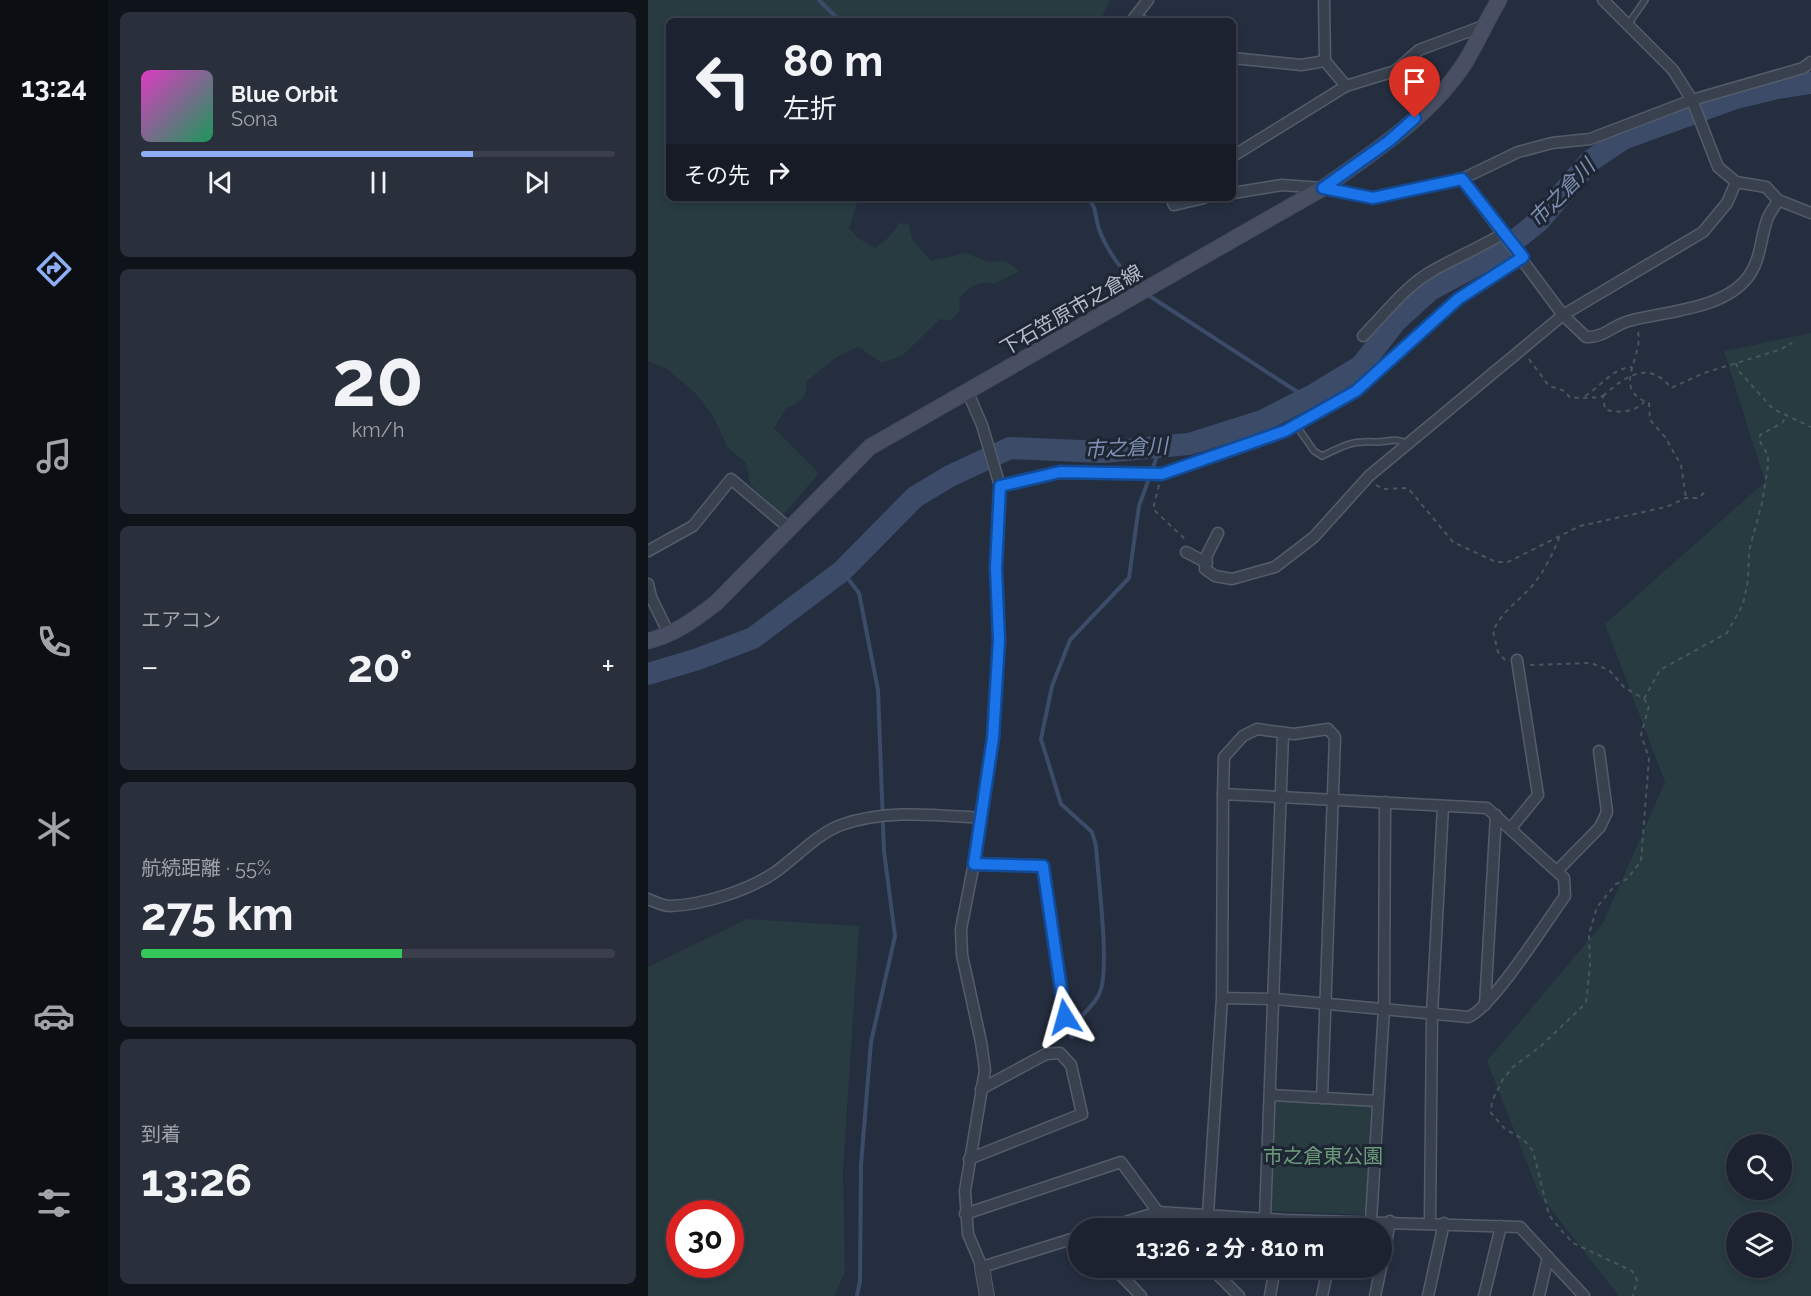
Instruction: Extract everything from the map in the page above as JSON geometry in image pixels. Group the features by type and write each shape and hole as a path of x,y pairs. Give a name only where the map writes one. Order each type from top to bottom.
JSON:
{"main road":[{"name":"下石笠原市之倉線","path":"648,641 688,624 716,603 870,447 1323,188 1389,141 1428,107 1466,61 1499,0"}],"street":[{"path":"1134,18 1148,0"},
{"path":"1324,0 1325,61 1346,86"},
{"path":"1603,0 1673,70 1692,100 1719,167 1736,182 1766,187 1778,200 1811,213"},
{"path":"1236,154 1346,86 1395,71 1419,50 1483,26"},
{"path":"1236,58 1301,65 1325,61"},
{"path":"1236,193 1282,185 1323,188 1373,198 1462,179 1518,152 1552,143 1590,140 1692,100 1803,68 1811,62"},
{"path":"1462,179 1523,257 1563,315 1586,337 1598,338 1633,320 1673,314 1729,294 1747,279 1758,262 1767,219 1778,200"},
{"path":"1218,533 1207,555 1205,570 1215,576 1232,579 1275,567 1314,537 1369,476 1563,315 1703,232 1727,204 1736,182"},
{"path":"1172,201 1174,205 1191,201"},
{"path":"1363,336 1414,284 1433,270 1472,252 1504,233"},
{"path":"1000,486 1060,472 1162,474 1252,444 1296,425 1356,391 1458,299 1523,257"},
{"path":"968,393 982,425 1000,486 996,568 999,640 993,738 974,864 961,929 962,955 985,1070 964,1191 965,1214 968,1234 982,1267 987,1296"},
{"path":"648,551 693,526 731,479 789,528"},
{"path":"1187,547 1207,563"},
{"path":"648,584 651,597 669,634"},
{"path":"1511,828 1538,795 1517,662"},
{"path":"1208,1214 1222,998 1224,757 1244,736 1257,729 1283,734 1328,729 1335,737 1322,1098"},
{"path":"1138,1218 1158,1212 1265,1218 1275,999 1283,734"},
{"path":"1557,871 1600,827 1607,812 1599,751"},
{"path":"1222,998 1275,999 1468,1017 1485,1005 1565,896 1564,878 1487,808 1223,794"},
{"path":"1371,1218 1383,1008 1385,802"},
{"path":"1430,1222 1432,1014 1443,806"},
{"path":"648,899 667,906 712,900 772,875 827,832 874,817 898,814 981,818"},
{"path":"1485,1005 1496,815"},
{"path":"974,864 1043,866 1065,1017"},
{"path":"969,1159 1082,1114 1071,1065 1060,1053 1046,1054 981,1089"},
{"path":"1271,1095 1378,1101"},
{"path":"965,1214 1121,1162 1164,1218"},
{"path":"1392,1221 1520,1227 1584,1296"},
{"path":"1428,1296 1444,1223"},
{"path":"1484,1296 1501,1226"},
{"path":"982,1267 1068,1240"},
{"path":"1539,1296 1548,1257"},
{"path":"1124,1278 1141,1296"},
{"path":"1222,1278 1239,1296"},
{"path":"1270,1296 1273,1278"},
{"path":"1322,1296 1326,1278"},
{"path":"1375,1296 1379,1278"}],"lane":[{"path":"1627,26 1645,0"},
{"path":"1296,425 1314,451 1322,456 1358,440 1375,442 1398,438 1407,444"}],"path":[{"path":"1633,320 1640,343 1629,375 1630,387 1651,408 1650,420 1665,437 1681,465 1686,498"},
{"path":"1583,396 1589,399 1603,396 1629,375 1650,373 1662,376 1671,387 1779,350 1792,343"},
{"path":"1522,350 1550,386 1565,391 1570,398 1583,396 1599,387 1615,372 1632,367"},
{"path":"1736,363 1737,370 1773,409 1811,427"},
{"path":"1603,396 1605,409 1613,413 1640,407 1644,402"},
{"path":"1644,699 1660,670 1727,633 1743,604 1748,580 1750,544 1762,502 1768,465 1768,455 1760,440 1760,435 1782,423 1787,416"},
{"path":"1162,474 1153,509 1187,547"},
{"path":"1369,476 1383,489 1408,488 1448,538 1496,562 1508,562 1581,526 1666,507 1686,498 1698,498 1705,492"},
{"path":"1560,536 1551,558 1533,584 1502,616 1493,631 1498,652 1505,660 1517,662 1569,666 1591,663 1609,670 1624,687 1644,699 1649,706 1641,735 1649,758 1641,861 1627,879 1616,884 1597,907 1589,934 1590,966 1586,1003 1541,1046 1508,1073 1492,1101 1491,1113 1505,1129 1524,1140 1533,1151 1549,1215 1573,1243 1632,1271 1636,1280 1633,1296"}],"green space":[{"path":"648,0 1110,0 1101,18 666,18 666,201 858,201 849,228 858,238 875,248 887,239 900,223 909,224 912,239 931,261 965,253 989,262 1005,261 1020,271 994,284 979,284 967,290 960,297 959,312 950,321 940,319 902,356 882,363 858,347 835,358 807,381 802,399 786,408 774,428 819,473 782,516 750,484 746,463 728,448 713,416 695,393 667,369 648,361"},
{"path":"1811,333 1811,1296 1619,1296 1539,1194 1487,1061 1603,923 1665,782 1605,624 1765,482 1724,351"},
{"path":"747,919 859,926 843,1171 845,1272 834,1296 648,1296 648,967"},
{"name":"市之倉東公園","path":"1272,1100 1378,1105 1370,1215 1271,1211"}],"waterway":[{"path":"819,0 837,18"},
{"name":"市之倉川","path":"648,674 698,659 753,638 842,571 915,497 950,476 1010,448 1103,452 1189,444 1262,421 1315,394 1361,366 1396,321 1430,290 1499,253 1538,222 1590,161 1623,139 1736,98 1811,83"},
{"path":"1090,201 1105,244 1133,283"},
{"path":"1148,295 1307,398"},
{"path":"1072,1037 1069,1032 1097,998 1103,980 1104,943 1096,846 1092,832 1061,804 1041,739 1052,686 1070,640 1129,578 1139,506 1160,448"},
{"path":"842,571 859,593 878,690 884,851 895,936 871,1042 861,1165 860,1281 857,1296"}],"route":[{"path":"1065,1017 1043,866 974,864 993,738 999,640 996,568 1000,486 1060,472 1162,474 1285,431 1356,391 1458,299 1523,257 1462,179 1373,198 1323,188 1389,141 1415,118"}]}
